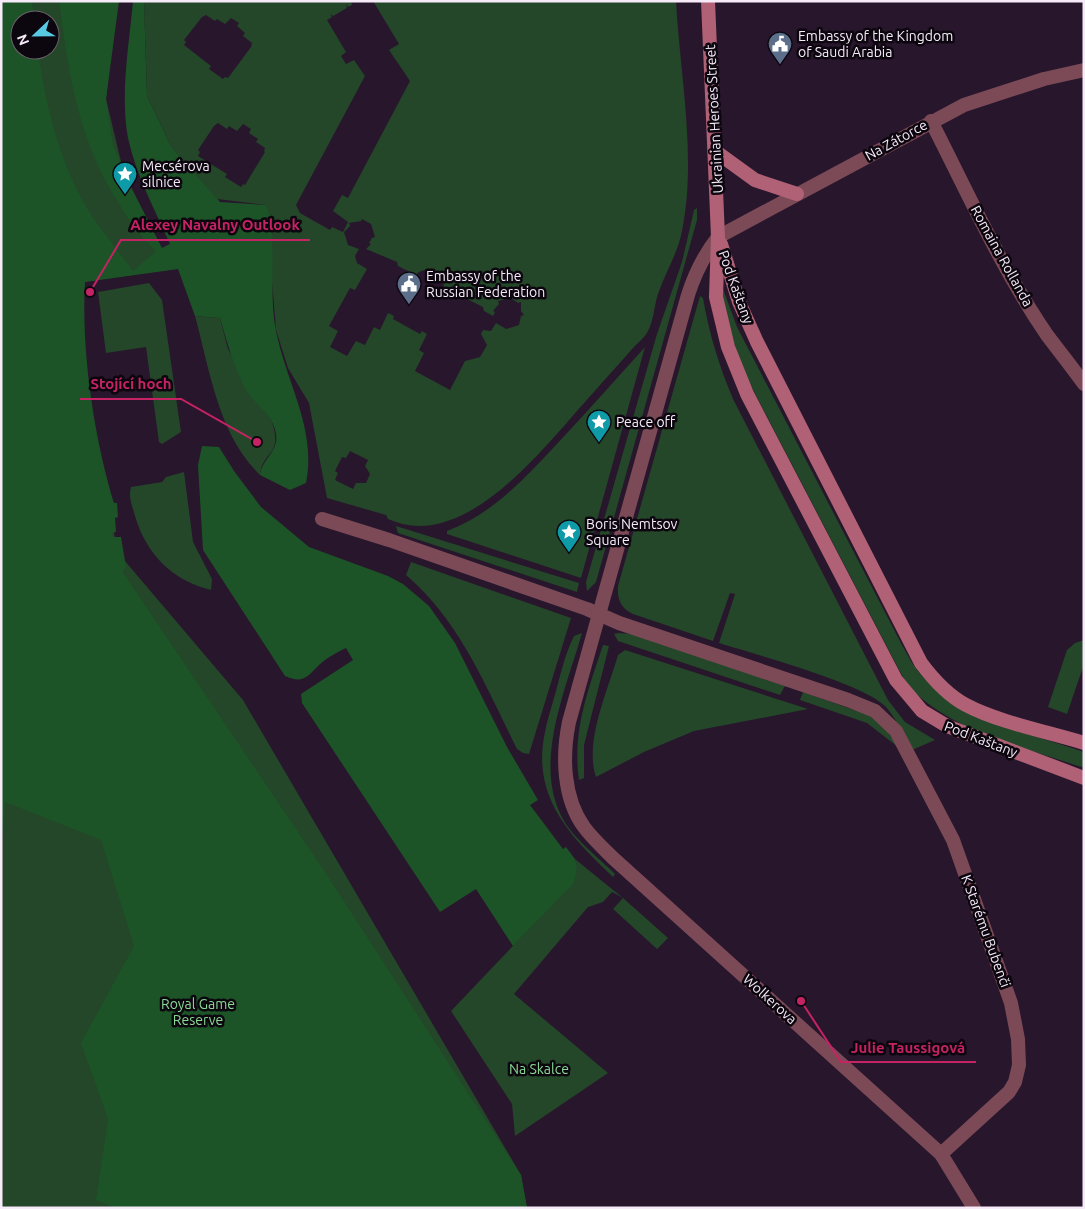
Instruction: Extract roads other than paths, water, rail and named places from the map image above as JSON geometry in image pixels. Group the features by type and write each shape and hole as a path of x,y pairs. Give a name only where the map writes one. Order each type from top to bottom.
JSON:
{"main road":[{"name":"Ukrainian Heroes Street","path":"708,1 718,237"},
{"path":"715,151 755,180 797,194"},
{"name":"Pod Kaštany","path":"718,237 739,302 757,342 921,663 941,686 965,704 983,713 1084,742"},
{"name":"Pod Kaštany","path":"718,237 716,297 735,368 904,692 922,711 947,726 1084,778"}],"street":[{"name":"Na Zátorce","path":"718,237 931,121 964,105 1004,91 1084,70"},
{"name":"Romaina Rollanda","path":"931,121 980,218 1014,279 1047,334 1084,384"},
{"path":"322,519 389,540 598,613 693,282 706,252 718,237"},
{"name":"K Starému Bubenči","path":"598,613 619,623 864,706 882,716 896,731 953,840 1003,975 1018,1039 1018,1070 1009,1092 941,1154"},
{"name":"Wolkerova","path":"598,613 566,738 565,760 569,790 575,810 584,826 613,858 941,1154 974,1208"}],"place":[{"name":"Embassy of the Kingdom of Saudi Arabia","path":"780,65"},
{"name":"Mecsérova silnice","path":"125,195"},
{"name":"Alexey Navalny Outlook","path":"90,292"},
{"name":"Embassy of the Russian Federation","path":"409,305"},
{"name":"Stojící hoch","path":"257,442"},
{"name":"Peace off","path":"599,443"},
{"name":"Boris Nemtsov Square","path":"569,553"},
{"name":"Julie Taussigová","path":"801,1001"}],"park label":[{"name":"Royal Game Reserve","path":"198,1012"},
{"name":"Na Skalce","path":"539,1069"}]}
